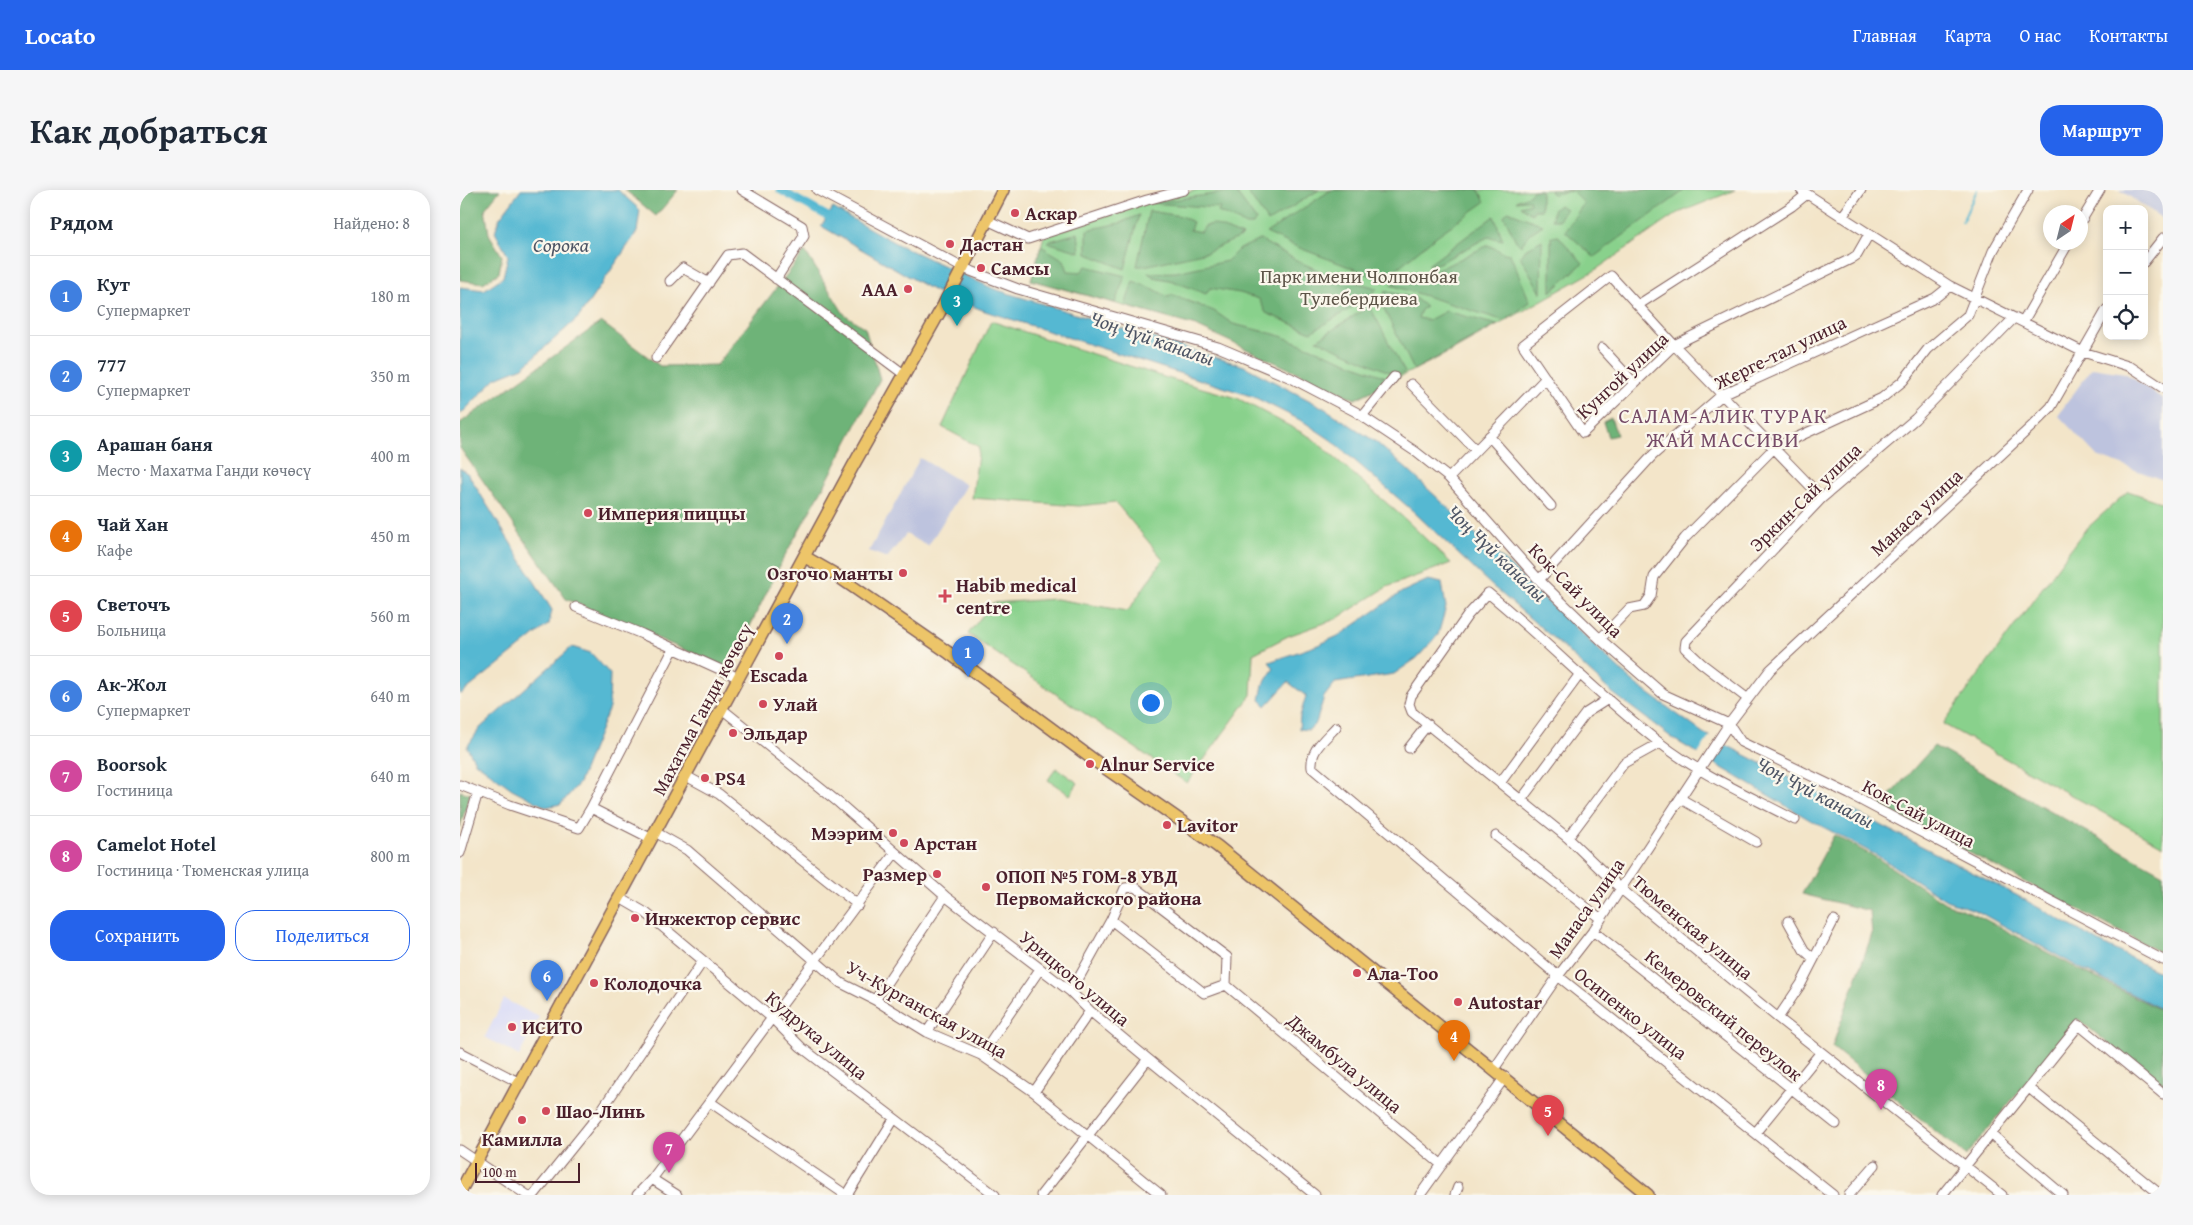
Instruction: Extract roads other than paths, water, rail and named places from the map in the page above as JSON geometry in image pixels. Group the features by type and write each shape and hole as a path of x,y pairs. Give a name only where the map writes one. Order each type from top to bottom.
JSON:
{"main road":[{"name":"Махатма Ганди көчөсү","path":"460,1192 853,466 943,306 1003,190"},
{"path":"805,556 949,653 1098,763 1217,846 1505,1077 1648,1195"}],"street":[{"path":"742,190 802,226 804,236 776,279"},
{"name":"Кок-Сай улица","path":"816,190 963,268 1018,289 1218,347 1291,378 1362,416 1416,452 1449,478 1539,580 1600,639 1663,694 1729,724 1741,742 1849,794 2163,960"},
{"path":"987,220 1028,239 1147,200 1184,190"},
{"path":"1842,217 1861,190"},
{"path":"1600,639 1629,609 1644,606 1651,596 1654,578 1686,538 1774,448 1882,398 1903,381 1928,349 1968,315 1973,298 1994,251 2028,190"},
{"path":"2088,210 2100,190"},
{"path":"1822,498 1674,345 1638,305 1792,206 1804,192 1950,286 2083,352 2131,367 2163,388"},
{"name":"Кунгой улица","path":"1638,305 1611,276 1523,344 1583,433 1674,345 1845,263 1858,255 1870,234"},
{"path":"2148,257 2163,238"},
{"path":"2023,322 2064,250"},
{"path":"656,358 728,255 742,253 905,375"},
{"path":"670,280 683,268 709,283"},
{"name":"Жерге-тал улица","path":"1539,580 1653,455 1723,394 1935,298 1950,286"},
{"name":"Манаса улица","path":"1494,1069 1558,976 1593,931 1722,734 1770,670 2033,426 2051,407 2103,316"},
{"name":"Эркин-Сай улица","path":"1748,699 1701,663 1685,648 1686,641 1822,498 1915,419 2014,318"},
{"path":"1602,348 1634,384"},
{"path":"1362,416 1394,377"},
{"path":"1449,478 1546,378"},
{"path":"1411,384 1476,450"},
{"path":"1489,436 1551,506"},
{"name":"Тюменская улица","path":"1580,674 1526,624 1488,593 1468,615 1412,696 1409,704 1412,712 1568,838 1621,889 1778,1018 2002,1195"},
{"path":"576,607 674,648 739,678"},
{"path":"460,786 579,828 674,648"},
{"path":"1500,783 1580,674 1660,743 1795,820"},
{"path":"1521,800 1586,713 1608,699"},
{"name":"Урицкого улица","path":"722,709 839,802 945,896 1071,992 1148,1059 1315,1195"},
{"path":"1409,748 1428,724"},
{"name":"Осипенко улица","path":"1336,728 1314,752 1311,759 1312,768 1558,976 1756,1132 1832,1195"},
{"path":"1568,838 1624,763 1660,743"},
{"path":"686,776 719,794 858,906"},
{"path":"460,836 476,792"},
{"path":"460,853 476,792"},
{"path":"1681,799 1756,842"},
{"name":"Уч-Курганская улица","path":"591,808 687,850 817,960 841,983 875,1000 927,1032 981,1055 1034,1092 1162,1195"},
{"path":"1496,836 1601,919"},
{"path":"637,1195 652,1179 858,906 895,853"},
{"path":"1071,992 1125,888 1135,887 1227,957 1226,985 1204,993 1110,920"},
{"path":"875,1000 945,896"},
{"name":"Кудрука улица","path":"620,898 646,913 772,1018 801,1047 996,1195"},
{"path":"1778,1018 1801,984 1834,920"},
{"path":"1788,921 1804,950 1814,959"},
{"name":"Кемеровский переулок","path":"1593,931 1836,1124"},
{"path":"927,1032 994,932"},
{"path":"534,1195 596,1118 703,961"},
{"path":"981,1055 1040,969"},
{"name":"Джамбула улица","path":"1226,985 1442,1165"},
{"path":"1034,1092 1090,1010"},
{"path":"1942,1195 2079,1025 2163,1094"},
{"path":"460,1052 520,1083"},
{"path":"1756,1132 1821,1052"},
{"path":"1040,1195 1148,1059"},
{"path":"1420,1195 1505,1077"},
{"path":"2029,1088 2161,1195"},
{"path":"710,1102 846,1195 894,1119"},
{"path":"1991,1134 2063,1195"},
{"path":"460,1150 527,1195"},
{"path":"1849,1195 1875,1165"},
{"path":"652,1179 677,1195"}],"water":[{"name":"Сорока","path":"521,190 618,190 640,210 637,232 579,317 523,367 496,378 460,415 460,287 484,290 503,277 508,256 495,232 499,219"},
{"path":"833,208 897,244 994,289 1244,366 1324,408 1376,442 1633,682 1703,733 2018,896 2101,943 2163,974 2163,1010 2082,969 1977,911 1946,900 1878,856 1810,820 1675,740 1610,691 1553,638 1490,584 1414,512 1331,440 1304,422 1254,397 985,311 934,291 821,226"},
{"path":"460,468 468,474 552,610 549,624 460,695"},
{"path":"1428,580 1442,583 1446,607 1438,635 1417,658 1394,674 1335,683 1324,697 1316,723 1309,730 1299,729 1300,716 1306,696 1288,682 1266,706 1260,700 1263,685 1274,668 1269,662 1318,645 1340,635 1402,592"},
{"path":"572,647 591,653 610,674 609,708 579,783 561,804 546,807 512,789 475,762 467,747 480,728"}],"waterway":[{"name":"Чоң Чүй каналы","path":"780,190 836,221"},
{"path":"1962,222 1977,190"}],"place":[{"name":"Аскар","path":"1015,213"},
{"name":"Дастан","path":"950,244"},
{"name":"Самсы","path":"981,268"},
{"name":"ААА","path":"908,289"},
{"name":"Арашан баня","path":"957,326"},
{"name":"Империя пиццы","path":"588,513"},
{"name":"Озгочо манты","path":"903,573"},
{"name":"Habib medical centre","path":"945,596"},
{"name":"777","path":"787,644"},
{"name":"Escada","path":"779,656"},
{"name":"Кут","path":"968,677"},
{"name":"Улай","path":"763,704"},
{"name":"Эльдар","path":"733,733"},
{"name":"Alnur Service","path":"1090,764"},
{"name":"PS4","path":"705,778"},
{"name":"Lavitor","path":"1167,825"},
{"name":"Мээрим","path":"893,833"},
{"name":"Арстан","path":"904,843"},
{"name":"Размер","path":"937,874"},
{"name":"ОПОП №5 ГОМ-8 УВД Первомайского района","path":"986,887"},
{"name":"Инжектор сервис","path":"635,918"},
{"name":"Ала-Тоо","path":"1357,973"},
{"name":"Колодочка","path":"594,983"},
{"name":"Ак-Жол","path":"547,1001"},
{"name":"Autostar","path":"1458,1002"},
{"name":"ИСИТО","path":"512,1027"},
{"name":"Чай Хан","path":"1454,1061"},
{"name":"Camelot Hotel","path":"1881,1110"},
{"name":"Шао-Линь","path":"546,1111"},
{"name":"Камилла","path":"522,1120"},
{"name":"Светочъ","path":"1548,1136"},
{"name":"Boorsok","path":"669,1173"}],"district":[{"name":"САЛАМ-АЛИК ТУРАК ЖАЙ МАССИВИ","path":"1723,428"}],"park label":[{"name":"Парк имени Чолпонбая Тулебердиева","path":"1359,287"}]}
